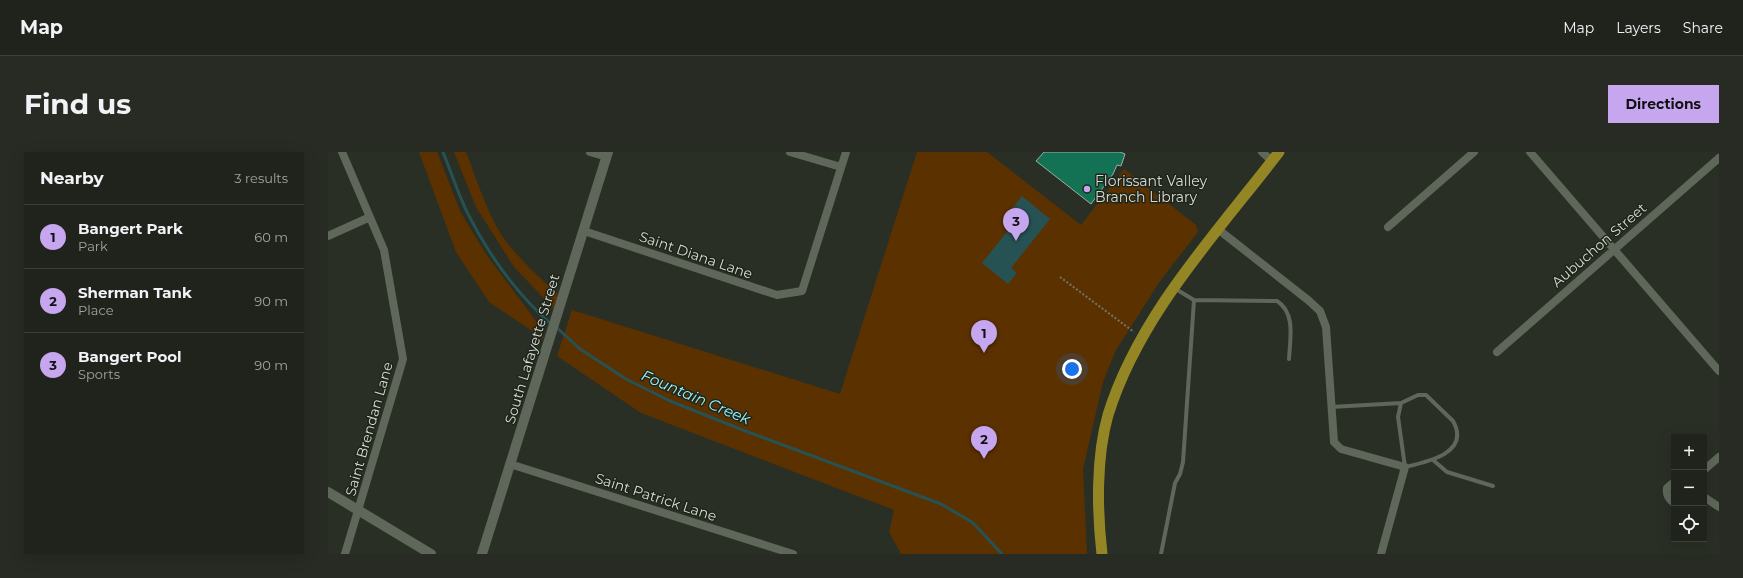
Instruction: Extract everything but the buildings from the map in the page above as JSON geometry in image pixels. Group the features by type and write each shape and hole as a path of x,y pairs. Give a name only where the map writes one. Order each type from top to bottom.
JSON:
{"main road":[{"path":"1102,554 1098,520 1100,463 1108,417 1124,370 1142,337 1173,288 1276,156"}],"street":[{"name":"Saint Brendan Lane","path":"342,152 384,250 403,359 345,554"},
{"path":"590,152 607,155"},
{"path":"790,152 842,167 846,152"},
{"path":"1262,152 1276,156"},
{"path":"1388,227 1474,152"},
{"path":"1530,152 1719,371"},
{"name":"South Lafayette Street","path":"482,554 607,155"},
{"name":"Aubuchon Street","path":"1497,352 1719,158"},
{"name":"Saint Diana Lane","path":"584,231 777,296 802,291 842,167"},
{"path":"328,236 370,217"},
{"path":"1219,230 1320,311 1326,327 1334,442 1341,449 1405,467 1381,554"},
{"path":"1707,467 1719,457"},
{"name":"Saint Patrick Lane","path":"510,464 794,554"},
{"path":"1671,485 1667,488 1666,493 1671,501"},
{"path":"328,492 430,554"},
{"path":"1707,499 1719,507"}],"lane":[{"path":"1173,288 1194,300 1277,302 1283,305 1290,319 1289,359"},
{"path":"1161,554 1175,483 1180,474 1183,462 1194,300"},
{"path":"1331,407 1401,403 1418,396 1426,395 1453,421 1457,433 1454,446 1448,452 1433,460 1405,467 1398,417 1401,403"},
{"path":"1433,460 1447,472 1493,486"}],"path":[{"path":"1060,277 1142,337"}],"shaded area":[{"path":"419,152 437,152 461,213 486,254 542,329 544,339 489,302 456,252"},
{"path":"454,152 466,152 489,211 508,244 532,270 558,294 554,309 514,267 476,207"},
{"path":"917,152 987,152 1081,225 1124,169 1196,225 1198,232 1160,281 1116,350 1103,382 1083,469 1087,554 901,554 889,532 894,510 641,413 557,356 572,310 840,394"}],"water":[{"path":"1022,196 1050,219 1011,268 1017,273 1008,284 982,263 1017,219 1009,213"}],"waterway":[{"name":"Fountain Creek","path":"443,152 467,212 484,243 515,286 551,324"},
{"name":"Fountain Creek","path":"556,327 580,349 626,379 670,401 748,432 941,504 972,522 1002,554"}],"place":[{"name":"Florissant Valley Branch Library","path":"1087,189"},
{"name":"Bangert Pool","path":"1016,241"},
{"name":"Bangert Park","path":"984,353"},
{"name":"Sherman Tank","path":"984,459"}]}
